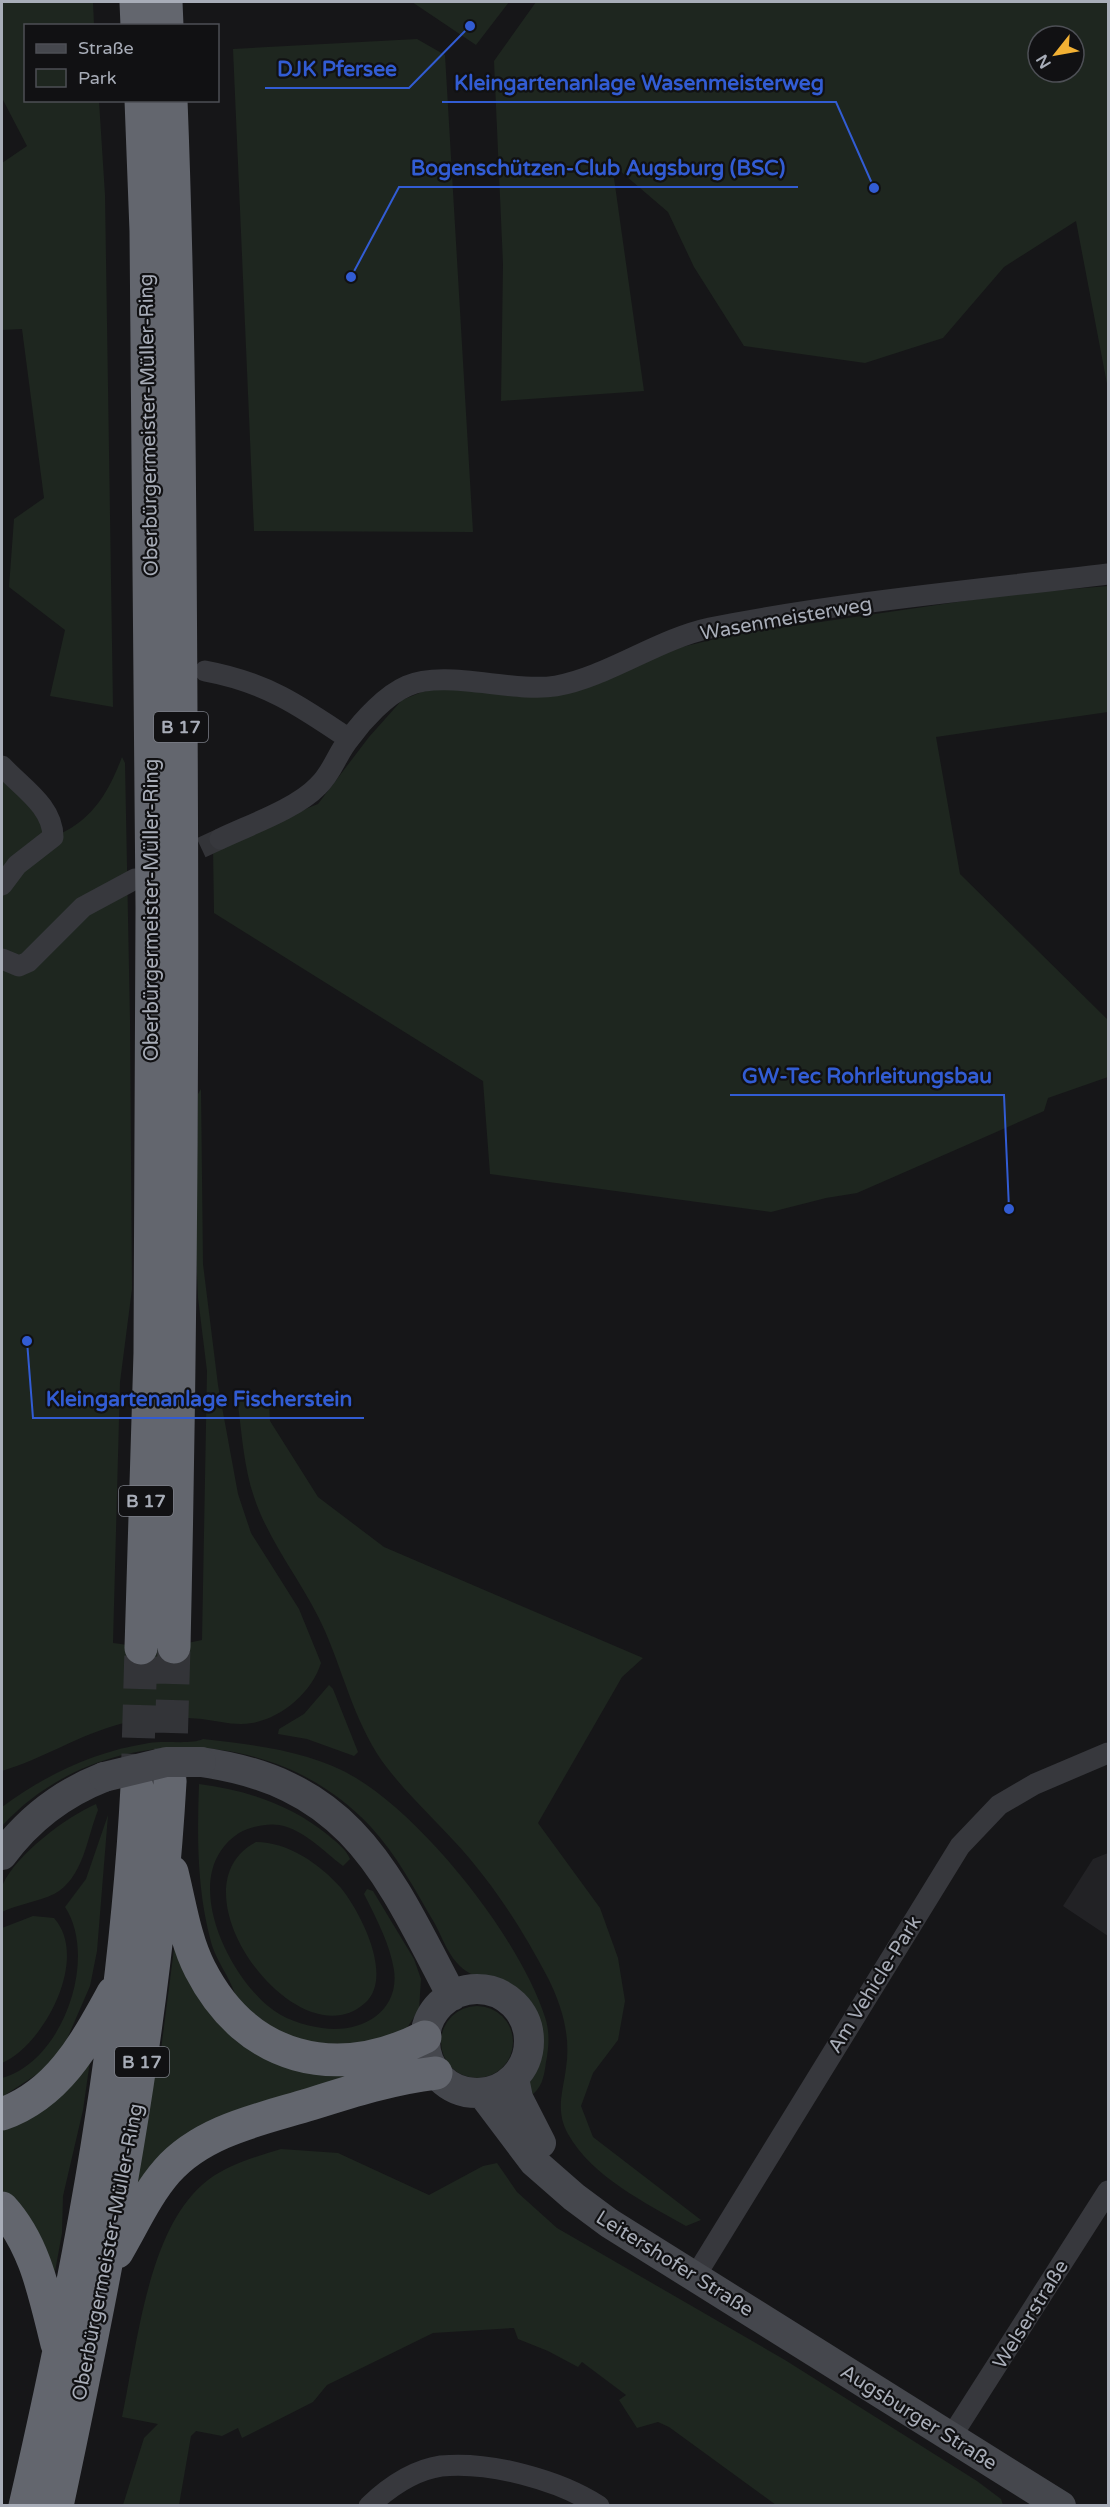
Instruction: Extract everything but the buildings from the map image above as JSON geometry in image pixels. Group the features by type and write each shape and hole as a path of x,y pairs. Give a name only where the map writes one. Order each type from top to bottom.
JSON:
{"highway":[{"path":"136,2 137,24"},
{"path":"166,2 167,24"},
{"name":"Oberbürgermeister-Müller-Ring","path":"141,102 146,231 152,930 150,1353 141,1648"},
{"name":"Oberbürgermeister-Müller-Ring","path":"171,102 180,465 182,884 181,1341 174,1647"},
{"name":"Oberbürgermeister-Müller-Ring","path":"57,2505 105,2272 134,2116 154,1979 170,1782"},
{"name":"Oberbürgermeister-Müller-Ring","path":"25,2505 59,2351 105,2113 123,1975 137,1787"},
{"path":"166,1850 198,1967 225,2007 258,2036 297,2054 320,2060 341,2061 381,2056 425,2037"},
{"path":"2,2114 15,2109 42,2092 66,2070 83,2048 123,1975"},
{"path":"105,2272 151,2193 168,2170 200,2144 231,2129 354,2091 408,2076 436,2073"},
{"path":"2,2208 25,2241 38,2273 59,2351"}],"street":[{"name":"Wasenmeisterweg","path":"220,839 300,800 316,788 331,773 349,739 387,700 406,686 423,681 528,687 556,686 707,629 877,601 1108,574"},
{"path":"205,671 239,677 291,699 349,739"},
{"path":"2,766 45,809 53,825 53,837 17,865 2,885"},
{"path":"2,959 19,966 28,962 83,907 135,879"},
{"name":"Am Vehicle-Park","path":"696,2275 960,1846 999,1805 1035,1784 1108,1753"},
{"path":"2,1855 46,1809 80,1786 105,1777 166,1762 201,1762 264,1776 296,1789 342,1821 377,1862 400,1898 452,1996"},
{"path":"466,1991 491,1992 509,2001 517,2009 527,2028 529,2041 527,2054 514,2078 503,2087 482,2093 454,2088 436,2073 426,2052 425,2037 428,2023 437,2009 452,1996 466,1991"},
{"name":"Leitershofer Straße","path":"514,2078 523,2110 574,2197"},
{"name":"Leitershofer Straße","path":"482,2093 534,2162 574,2197 609,2223 696,2275 777,2328"},
{"name":"Welserstraße","path":"951,2437 1108,2191"},
{"name":"Augsburger Straße","path":"777,2328 1061,2505"},
{"path":"369,2505 392,2485 439,2466 483,2466 548,2483 599,2505"}],"shaded area":[{"path":"1108,1853 1108,1936 1063,1906 1093,1859"}],"green space":[{"path":"2,2 93,2 94,24 24,24 24,102 99,102 105,195 113,707 50,696 65,630 9,587 14,519 44,498 22,329 2,330 2,163 27,146 2,98"},
{"path":"412,2 509,2 476,45"},
{"path":"536,2 1108,2 1108,389 1076,221 1004,267 943,338 865,363 744,346 694,267 668,212 612,164 644,391 501,401 503,264 494,61"},
{"path":"417,39 445,55 473,532 254,531 233,49"},
{"path":"1108,586 1108,712 936,737 960,874 1108,1020 1108,1077 1048,1098 1044,1111 857,1193 826,1198 771,1212 490,1174 483,1081 214,913 213,846 318,804 369,737 402,700 422,692 441,688 489,693 732,635 1012,594"},
{"path":"122,757 125,763 130,1020 132,1289 120,1382 113,1643 158,1649 202,1640 207,1371 198,1298 196,1250 198,1094 201,1089 203,1264 218,1385 238,1494 251,1533 299,1609 321,1663 311,1684 294,1702 274,1716 263,1720 239,1724 171,1717 130,1722 90,1734 2,1771 2,771 53,837 78,823 97,805 111,783"},
{"path":"245,1391 269,1402 270,1421 318,1497 384,1547 643,1658 622,1677 538,1823 600,1908 618,1958 625,2001 618,2040 593,2073 581,2106 593,2137 701,2220 686,2226 621,2188 591,2163 568,2134 561,2109 567,2056 566,2033 553,1989 540,1962 492,1887 388,1769 367,1737 317,1614 269,1532 254,1497 246,1463 238,1405 238,1395"},
{"path":"329,1685 333,1689 358,1752 354,1756 307,1739 278,1734 279,1729 304,1714"},
{"path":"203,1739 302,1755 339,1769 383,1797 440,1852 493,1918 533,1986 545,2017 548,2034 547,2056 542,2082 533,2094 529,2097 539,2039 535,2018 528,2004 519,1994 509,1988 477,1977 457,1963 405,1873 370,1826 330,1792 285,1767 236,1753 186,1748 135,1752 86,1767 41,1792 2,1826 2,1807 36,1784 71,1766 128,1747 155,1742 191,1742"},
{"path":"199,1784 234,1790 284,1807 328,1835 350,1859 343,1866 305,1836 279,1825 259,1826 243,1831 221,1850 212,1872 210,1896 215,1921 224,1946 237,1970 252,1990 280,2014 308,2025 322,2028 349,2028 374,2018 390,1998 394,1985 394,1970 386,1941 364,1894 367,1889 373,1891 414,1959 421,1979 419,2010 402,2035 348,2050 289,2040 237,2002 232,1986 214,1950 206,1922 198,1844"},
{"path":"96,1804 98,1810 87,1845 72,1878 54,1894 2,1912 3,1884 19,1861 57,1827"},
{"path":"108,1815 97,1951 90,1986 67,2039 70,2043 45,2069 2,2097 2,2078 23,2068 42,2052 57,2031 69,2006 76,1980 78,1953 75,1929 65,1907 86,1879"},
{"path":"256,1842 280,1846 303,1856 333,1879 349,1899 365,1929 375,1962 376,1978 373,1992 365,2003 337,2016 307,2010 278,1991 252,1963 234,1930 226,1896 232,1865"},
{"path":"33,1916 54,1918 64,1935 67,1955 64,1977 57,1999 46,2020 18,2053 2,2063 2,1928"},
{"path":"175,1941 200,1999 360,2069 136,2187 155,2066 159,2065"},
{"path":"477,2006 497,2012 507,2022 513,2042 507,2062 497,2072 477,2078 457,2072 447,2062 441,2042 447,2022 457,2012"},
{"path":"90,2061 83,2110 63,2196 62,2233 54,2277 2,2189 2,2128"},
{"path":"281,2149 338,2153 429,2195 483,2166 497,2163 517,2192 557,2228 785,2360 977,2481 1001,2499 1003,2505 776,2505 669,2427 658,2422 637,2428 619,2400 626,2395 582,2362 578,2367 548,2351 518,2339 514,2328 433,2333 327,2385 313,2402 242,2438 238,2428 222,2436 196,2431 191,2436 179,2505 123,2505 144,2438 158,2424 122,2417 147,2293 156,2261 168,2232 183,2206 210,2178 240,2163"}],"tunnel":[{"path":"173,861 220,839"},
{"path":"170,1782 174,1647"},
{"path":"137,1787 141,1648"}],"place":[{"name":"DJK Pfersee","path":"470,26"},
{"name":"Kleingartenanlage Wasenmeisterweg","path":"874,188"},
{"name":"Bogenschützen-Club Augsburg (BSC)","path":"351,277"},
{"name":"GW-Tec Rohrleitungsbau","path":"1009,1209"},
{"name":"Kleingartenanlage Fischerstein","path":"27,1341"}]}
